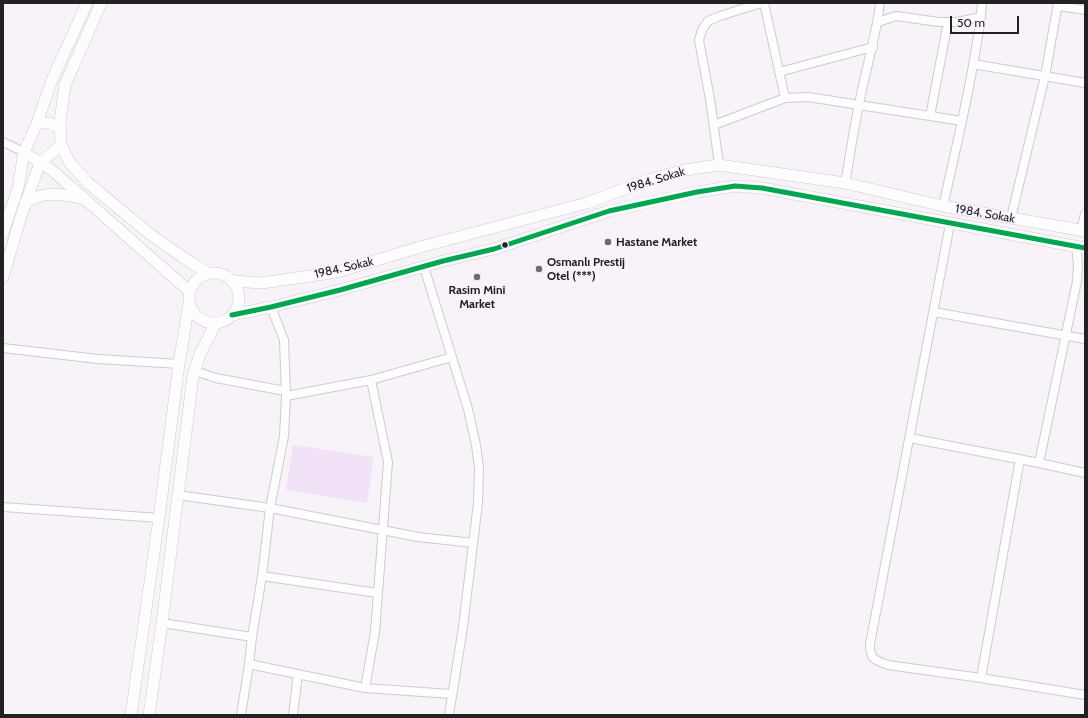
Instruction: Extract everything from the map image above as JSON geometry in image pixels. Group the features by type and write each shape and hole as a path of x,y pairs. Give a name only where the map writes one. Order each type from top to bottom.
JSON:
{"main road":[{"path":"3,234 18,188 24,152 37,123 52,80 87,3"},
{"path":"101,3 65,85 60,121 61,145 70,163 88,183 152,235 208,273"},
{"path":"37,123 50,123 60,128"},
{"path":"3,277 25,204 40,162 61,145"},
{"path":"24,152 53,171 189,291"},
{"name":"1984. Sokak","path":"233,281 262,283 337,272 424,246 586,203 648,180 684,170 719,165 845,183 943,206 1083,231"},
{"path":"749,187 751,170"},
{"path":"232,314 271,307 494,249 609,211 697,192 735,186 762,188 1080,248"},
{"path":"25,204 34,197 54,194 86,199"},
{"path":"131,715 179,364 189,303 189,291 195,281 200,277 208,273 217,272 233,281 239,298 238,304 232,314 216,323 204,321 199,318 194,314 189,303"},
{"path":"149,715 193,376 204,345 216,323"}],"street":[{"path":"719,165 710,99 699,40 702,30 708,21 763,3 785,98"},
{"path":"845,183 859,104 878,22 880,3"},
{"path":"943,206 973,64 982,3"},
{"path":"1011,218 1045,76 1058,4 1085,10"},
{"path":"878,22 896,16 939,22 957,22 981,17"},
{"path":"930,116 948,22"},
{"path":"779,72 873,47"},
{"path":"973,64 1085,83"},
{"path":"714,124 785,98 808,96 962,121"},
{"path":"3,142 24,152"},
{"path":"1083,231 1085,214"},
{"path":"950,224 870,653 878,662 888,665 1085,695"},
{"path":"3,234 15,237"},
{"path":"1039,463 1066,335 1078,271 1080,248"},
{"path":"424,267 468,409 476,445 479,468 478,503 463,627 449,715"},
{"path":"241,715 262,576 270,508 284,436 284,340 271,307"},
{"path":"934,312 1085,339"},
{"path":"3,348 98,359 179,364"},
{"path":"195,371 216,378 285,394 372,380 452,357"},
{"path":"365,688 375,632 388,462 372,380"},
{"path":"910,438 1085,473"},
{"path":"981,678 1020,459"},
{"path":"178,495 270,508 418,537 473,543"},
{"path":"3,507 159,518"},
{"path":"262,576 377,593"},
{"path":"162,623 252,637"},
{"path":"249,664 365,688 452,694"},
{"path":"292,715 298,674"}],"shaded area":[{"path":"293,445 374,457 367,503 286,490"}],"transit line":[{"path":"232,315 340,290 443,261 494,249 609,211 697,192 735,186 762,188 1085,248"}],"place":[{"name":"Hastane Market","path":"608,242"},
{"name":"Osmanlı Prestij Otel (***)","path":"539,269"},
{"name":"Rasim Mini Market","path":"477,277"}]}
